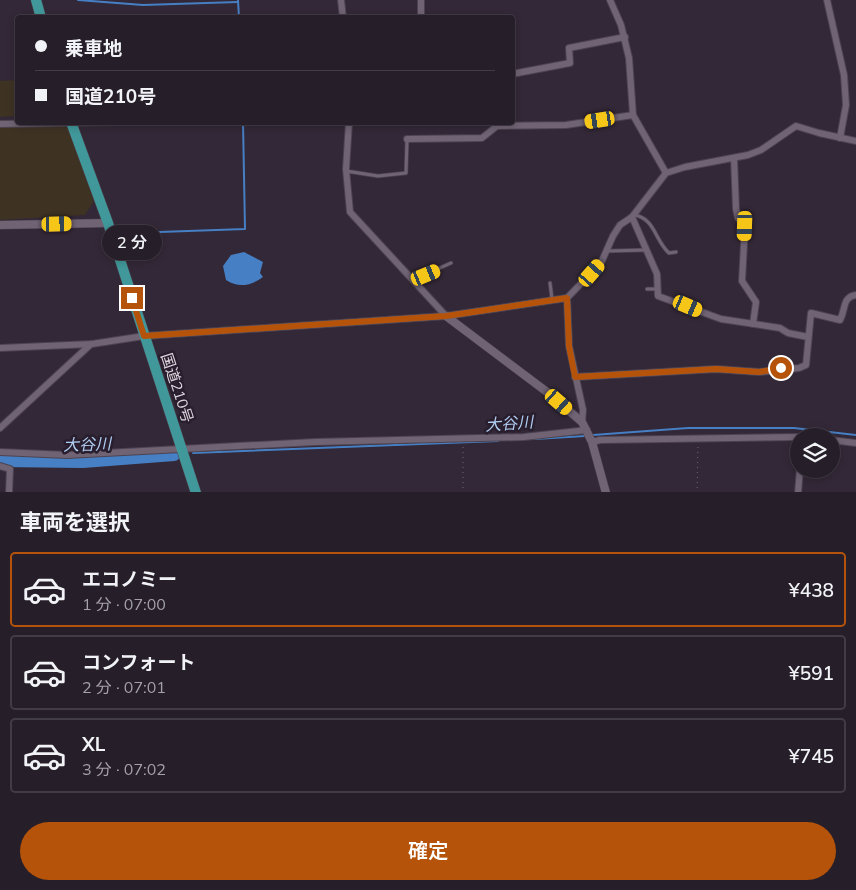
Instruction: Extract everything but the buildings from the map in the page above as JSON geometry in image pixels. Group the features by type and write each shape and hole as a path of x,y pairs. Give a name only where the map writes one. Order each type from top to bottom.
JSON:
{"highway":[{"path":"36,0 40,15"},
{"name":"国道210号","path":"72,125 108,223 196,492"}],"street":[{"path":"341,0 343,15"},
{"path":"421,0 421,15"},
{"path":"610,0 625,37 630,58 633,115 666,173"},
{"path":"827,0 844,75 846,105 840,138"},
{"path":"515,73 570,63 570,48 625,37"},
{"path":"406,139 482,138 497,126 566,125 633,115"},
{"path":"0,124 15,124"},
{"path":"349,125 346,171 348,203 353,218 446,316 547,392 582,422 592,442 606,492"},
{"path":"0,348 92,344 144,336 446,316 552,302 567,298 601,263 620,225 633,216 666,173 685,166 734,158 761,150 793,126 856,141"},
{"path":"734,158 736,209 738,218 745,226 742,281 756,302 753,324"},
{"path":"633,216 657,274 658,296 722,319 780,328 788,333 808,337"},
{"path":"0,225 108,223"},
{"path":"575,377 716,369 759,372 799,368 806,365 811,313 840,320 845,301 849,297 856,295"},
{"path":"567,298 569,346 583,410 582,422"},
{"path":"0,428 92,344"},
{"path":"0,452 67,455 315,442 524,436 587,430"},
{"path":"592,442 600,440 790,437"},
{"path":"840,441 856,443"},
{"path":"0,466 10,469 10,492"},
{"path":"798,492 799,478"}],"lane":[{"path":"346,171 378,176 406,172 406,139"},
{"path":"633,216 642,216 652,226 664,248 669,252 676,252"},
{"path":"606,251 647,250"},
{"path":"413,280 451,263"},
{"path":"550,282 552,302"},
{"path":"647,289 658,288"}],"path":[{"path":"463,492 464,438"},
{"path":"697,492 698,438"}],"shaded area":[{"path":"15,80 15,116 0,117 0,81"},
{"path":"0,126 68,127 94,201 85,215 0,220"}],"water":[{"path":"244,252 263,262 260,273 263,277 244,285 231,283 226,280 223,266 231,255"}],"waterway":[{"path":"78,0 143,5 238,2"},
{"path":"238,0 239,15"},
{"path":"131,233 245,229 243,125"},
{"name":"大谷川","path":"593,435 688,428 794,428 856,435"},
{"name":"大谷川","path":"535,439 585,436"},
{"name":"大谷川","path":"193,453 498,441"},
{"name":"大谷川","path":"0,461 83,462 174,455"}],"route":[{"path":"132,298 144,336 446,316 567,298 569,346 575,377 716,369 759,372 781,368"}]}
